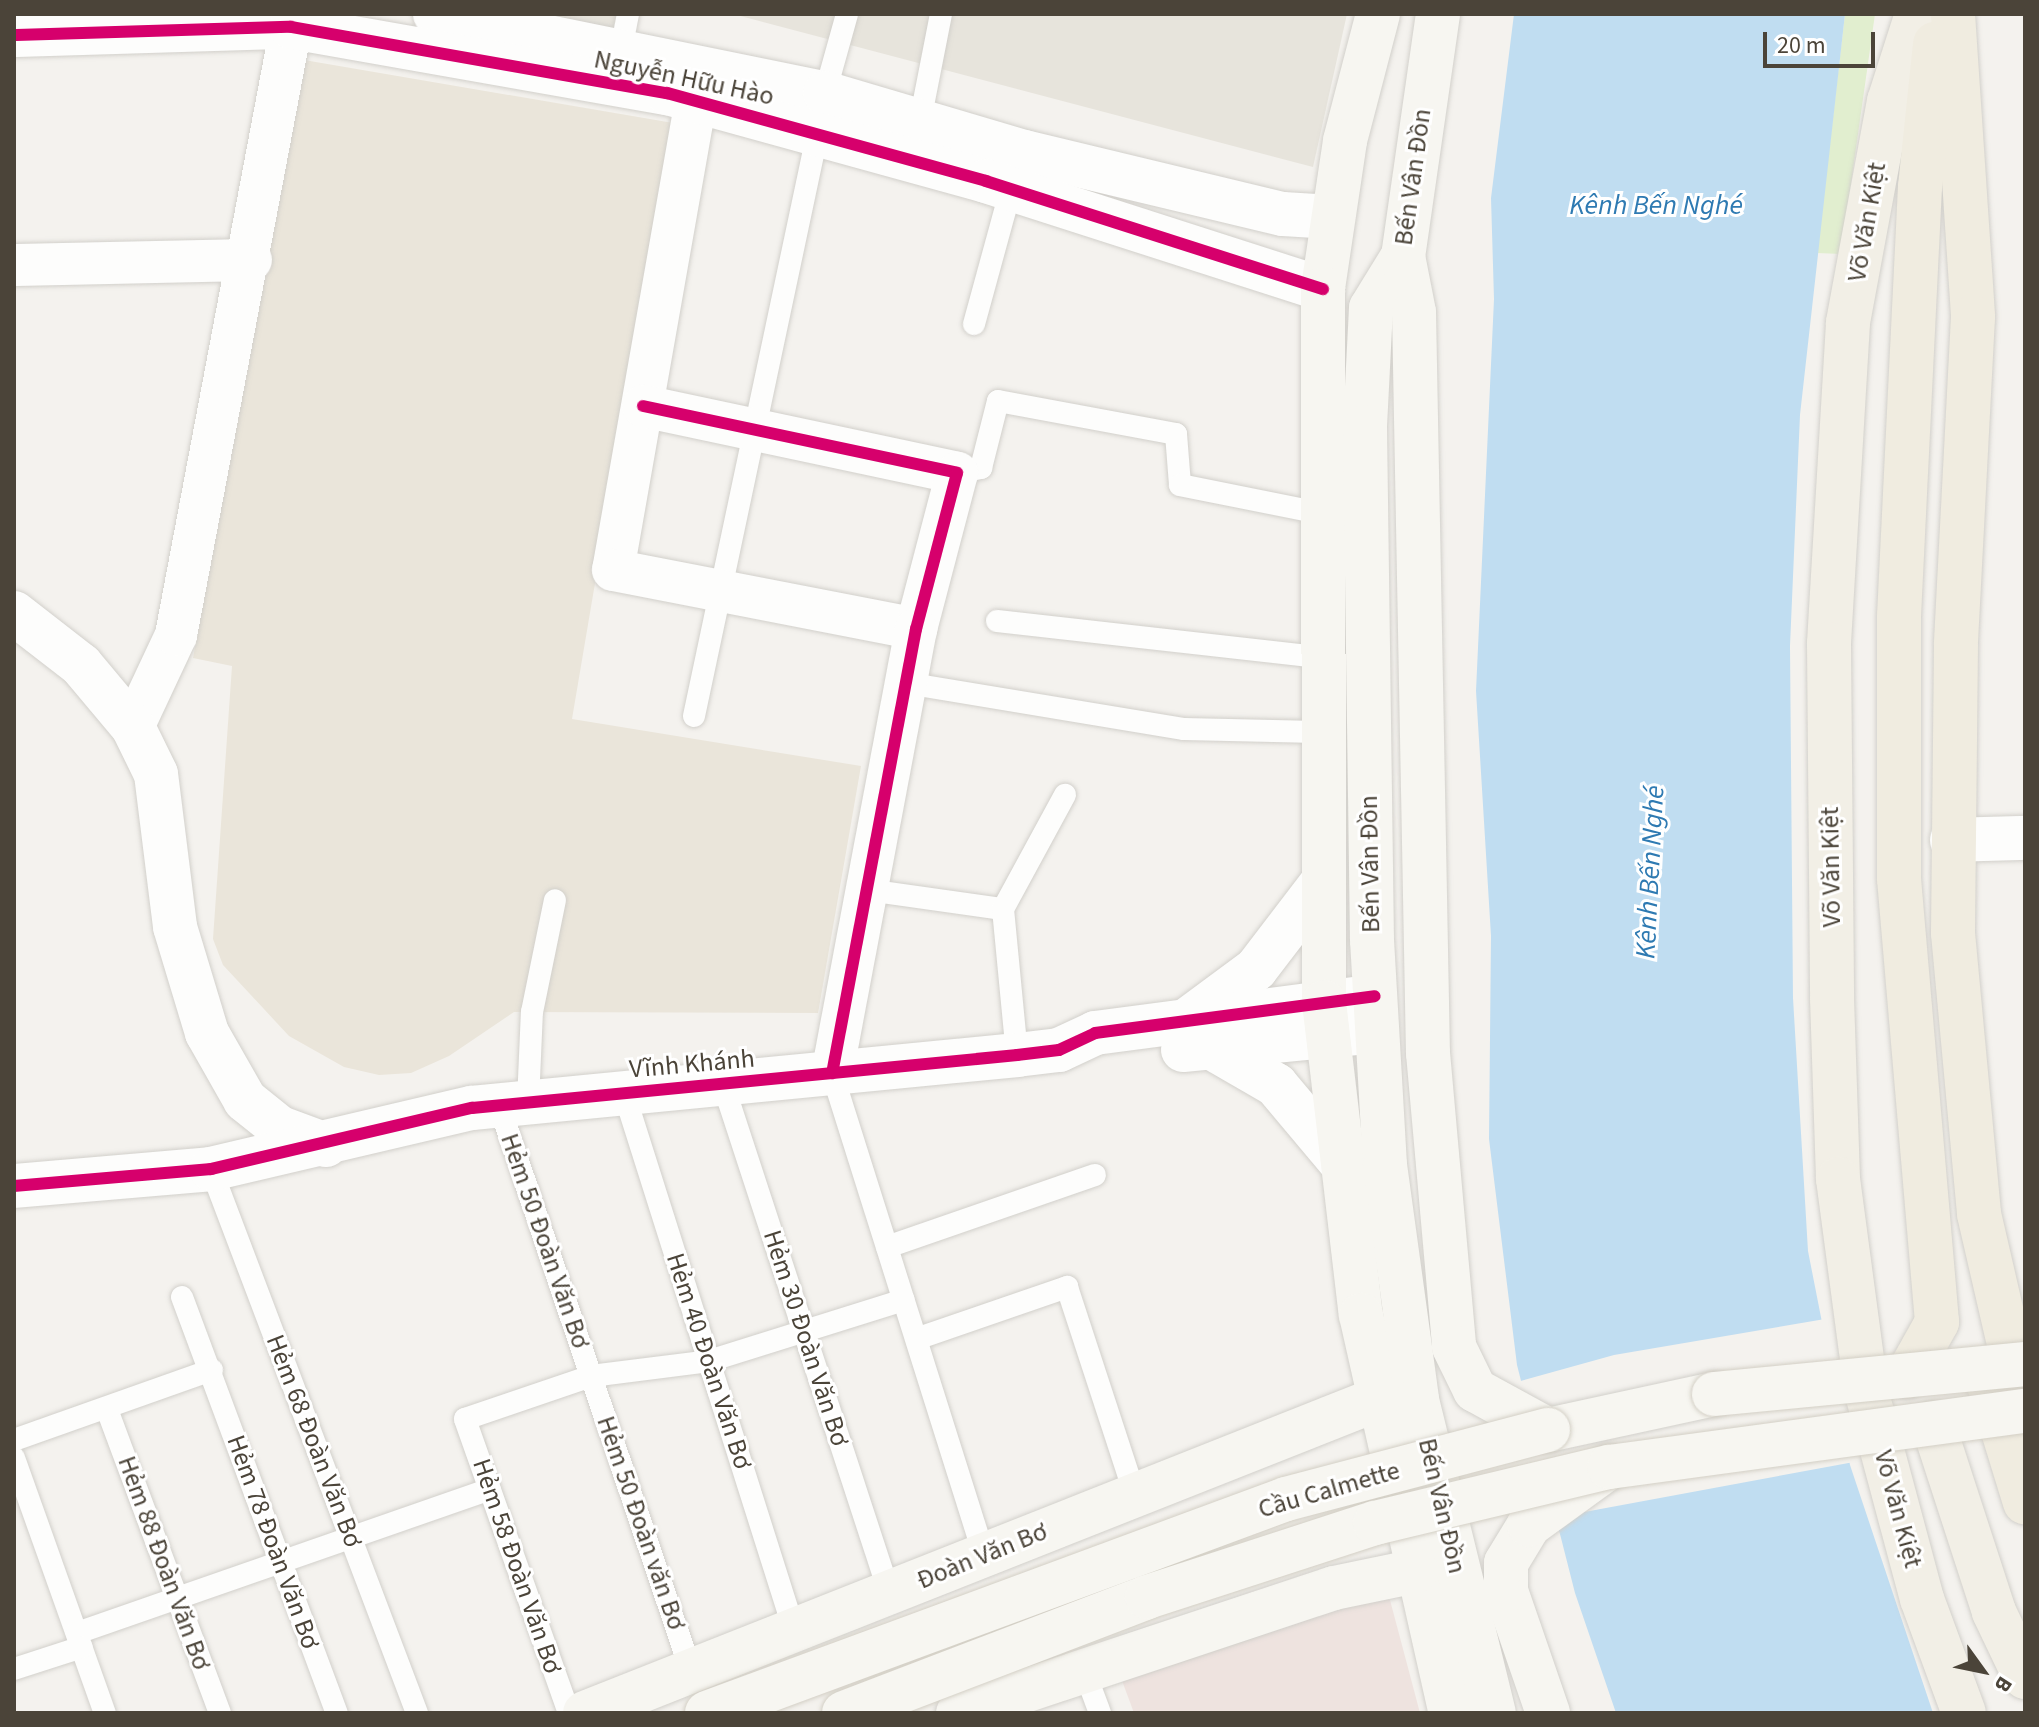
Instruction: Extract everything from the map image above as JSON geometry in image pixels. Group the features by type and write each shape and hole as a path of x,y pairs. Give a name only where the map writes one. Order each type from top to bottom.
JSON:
{"highway":[{"path":"1907,1376 1937,1322 1899,879 1899,616 1920,187 1938,14"},
{"path":"1953,14 1973,317 1952,840 1953,933 1979,1214 2025,1412"},
{"path":"1952,840 1928,923 1944,1150 1982,1363 2025,1502"}],"main road":[{"name":"Bến Vân Đồn","path":"1378,14 1332,217 1323,289 1318,732 1325,1018 1338,1159 1378,1399 1451,1713"},
{"name":"Bến Vân Đồn","path":"1438,14 1403,256 1371,308 1365,427 1375,1013 1385,1165 1417,1400 1494,1713"},
{"name":"Võ Văn Kiệt","path":"1917,14 1889,101 1848,323 1829,644 1832,998 1838,1179 1866,1390 1922,1599 1964,1713"},
{"path":"1403,256 1414,312 1412,357 1428,1053 1448,1312 1475,1390 1548,1430"},
{"name":"Cầu Calmette","path":"707,1713 1286,1499 1548,1430 1714,1394 2025,1364"},
{"name":"Đoàn Văn Bơ","path":"585,1713 1378,1399"},
{"name":"Cầu Calmette","path":"844,1713 1147,1597 1375,1523 1609,1467 2025,1412"},
{"path":"1933,1424 1994,1612 2025,1677"},
{"path":"1548,1713 1506,1591 1506,1563 1529,1525 1609,1467"},
{"path":"985,1708 1084,1670 1334,1588 1416,1571"}],"street":[{"name":"Nguyễn Hữu Hào","path":"435,14 624,32 1011,189 1253,263 1323,289"},
{"name":"Nguyễn Hữu Hào","path":"22,28 291,27 696,100 920,121 1267,210 1332,217"},
{"path":"133,727 176,635 251,260 291,27"},
{"path":"696,100 613,570 916,629"},
{"path":"1253,263 1267,210"},
{"path":"14,265 251,260"},
{"path":"643,406 750,426 957,473 916,629 832,1073"},
{"path":"14,613 81,665 133,727 156,774 175,927 207,1033 236,1083 280,1128 326,1145"},
{"path":"1952,840 2025,838"},
{"path":"1321,884 1256,969 1199,1034 1276,1085 1338,1159"},
{"name":"Vĩnh Khánh","path":"14,1186 211,1169 514,1104 1038,1052 1096,1060 1199,1034 1375,1013"},
{"path":"211,1169 235,1119 236,1083"}],"lane":[{"path":"694,716 716,588 750,426 847,14"},
{"path":"920,121 941,14"},
{"path":"974,324 1011,189"},
{"path":"957,473 981,468 998,401 1176,434 1180,485 1320,513"},
{"path":"997,621 1319,657"},
{"path":"906,683 1184,729 1318,732"},
{"path":"1038,1052 1003,909 1065,795"},
{"path":"867,890 1003,909"},
{"path":"514,1104 555,900"},
{"path":"832,1073 919,1338 984,1555"},
{"name":"Hẻm 30 Đoàn Văn Bơ","path":"723,1084 889,1592"},
{"name":"Hẻm 40 Đoàn Văn Bơ","path":"624,1093 794,1630"},
{"name":"Hẻm 50 Đoàn Văn Bơ","path":"514,1104 591,1376"},
{"name":"Hẻm 68 Đoàn Văn Bơ","path":"211,1169 417,1713"},
{"path":"887,1247 1095,1175"},
{"path":"919,1338 1067,1287 1135,1495"},
{"name":"Hẻm 78 Đoàn Văn Bơ","path":"182,1297 212,1370 277,1562 337,1713"},
{"path":"591,1376 709,1361 904,1300"},
{"path":"14,1440 108,1412 212,1370"},
{"name":"Hẻm 58 Đoàn Văn Bơ","path":"569,1713 465,1419 591,1376"},
{"name":"Hẻm 50 Đoàn văn Bơ","path":"591,1376 691,1671"},
{"name":"Hẻm 88 Đoàn Văn Bơ","path":"108,1412 220,1713"},
{"path":"14,1458 105,1713"},
{"path":"14,1669 177,1596 490,1489"},
{"path":"1084,1670 1100,1713"}],"shaded area":[{"path":"479,14 616,14 611,42"},
{"path":"733,14 1347,14 1313,167"},
{"path":"304,60 673,123 572,719 861,766 818,1013 514,1012 449,1056 411,1073 379,1075 344,1067 289,1036 223,965 213,939 232,666 193,658"},
{"path":"1361,1591 1390,1600 1420,1713 1134,1713 1121,1678"}],"green space":[{"path":"1845,14 1875,14 1841,254 1817,253"}],"water":[{"name":"Kênh Bến Nghé","path":"1514,14 1845,14 1800,415 1790,646 1793,998 1808,1251 1850,1465 1933,1713 1616,1713 1575,1593 1517,1365 1489,1139 1491,936 1476,691 1494,299 1491,198"}],"pier":[{"path":"1825,1319 1854,1462 1552,1518 1517,1382 1614,1355"}],"cycle path":[{"path":"14,35 291,27 667,93 986,181 1323,289"},
{"path":"643,406 957,473 916,629 832,1073"},
{"path":"14,1186 211,1169 472,1108 1059,1050 1095,1033 1375,996"}]}
